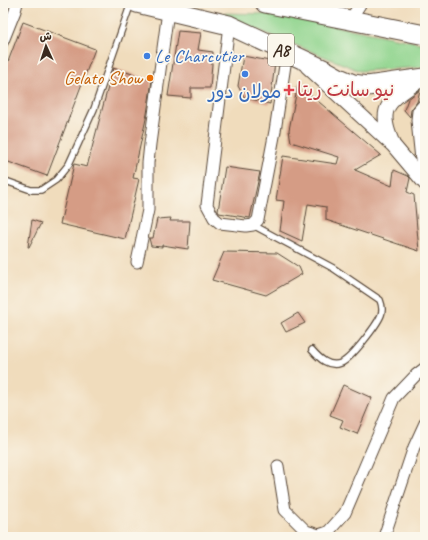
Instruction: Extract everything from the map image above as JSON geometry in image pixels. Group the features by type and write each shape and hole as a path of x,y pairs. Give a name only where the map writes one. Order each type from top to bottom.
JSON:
{"highway":[{"name":"A8","path":"137,3 229,25 353,84 367,86 424,78"},
{"name":"A8","path":"265,3 425,35"}],"street":[{"path":"3,41 13,16 16,3"},
{"path":"350,20 361,3"},
{"path":"137,262 148,210 148,163 168,11"},
{"path":"229,25 207,205 214,218 220,223 246,226 253,225 258,220 275,131 292,55 393,145 424,181"},
{"path":"393,145 385,125 388,105 424,78"},
{"path":"424,181 417,120 418,111 425,103"},
{"path":"278,466 285,510 306,531 319,535 328,532 345,513 394,398 416,375 425,368"},
{"path":"384,537 414,447 425,423"}],"lane":[{"path":"3,180 31,190 41,190 56,180 69,164 94,109 131,3"},
{"path":"253,225 333,268 380,300 382,304 380,316 364,342 341,363 333,364 325,362 312,350"}],"green space":[{"path":"216,13 275,14 425,44 425,67 360,71"}],"building":[{"path":"23,22 95,49 47,176 3,160 3,75"},
{"path":"178,31 201,33 198,50 213,52 210,88 191,88 191,98 168,96"},
{"path":"243,56 275,62 270,104 244,97 238,86"},
{"path":"113,68 152,80 147,114 133,178 139,179 125,239 60,224 74,164 87,167"},
{"path":"298,84 381,155 355,170 392,186 394,170 410,178 407,192 414,195 419,251 326,220 326,207 308,204 302,241 280,231 284,201 276,200 283,156 337,164 339,157 291,142 289,130"},
{"path":"420,90 417,102 411,110 410,117 404,110 408,99"},
{"path":"225,167 260,172 250,218 219,213 218,211"},
{"path":"171,218 170,221 190,221 188,249 162,245 162,247 151,246 149,238 153,238 157,219"},
{"path":"32,220 41,223 28,247"},
{"path":"224,252 277,253 299,267 302,274 266,295 212,280"},
{"path":"298,313 305,323 286,332 281,323"},
{"path":"343,385 372,398 357,434 340,427 343,420 330,415"}],"place":[{"name":"Le Charcutier","path":"147,56"},
{"name":"مولان دور","path":"245,74"},
{"name":"Gelato Show","path":"150,78"},
{"name":"نيو سانت ريتا","path":"289,90"}]}
